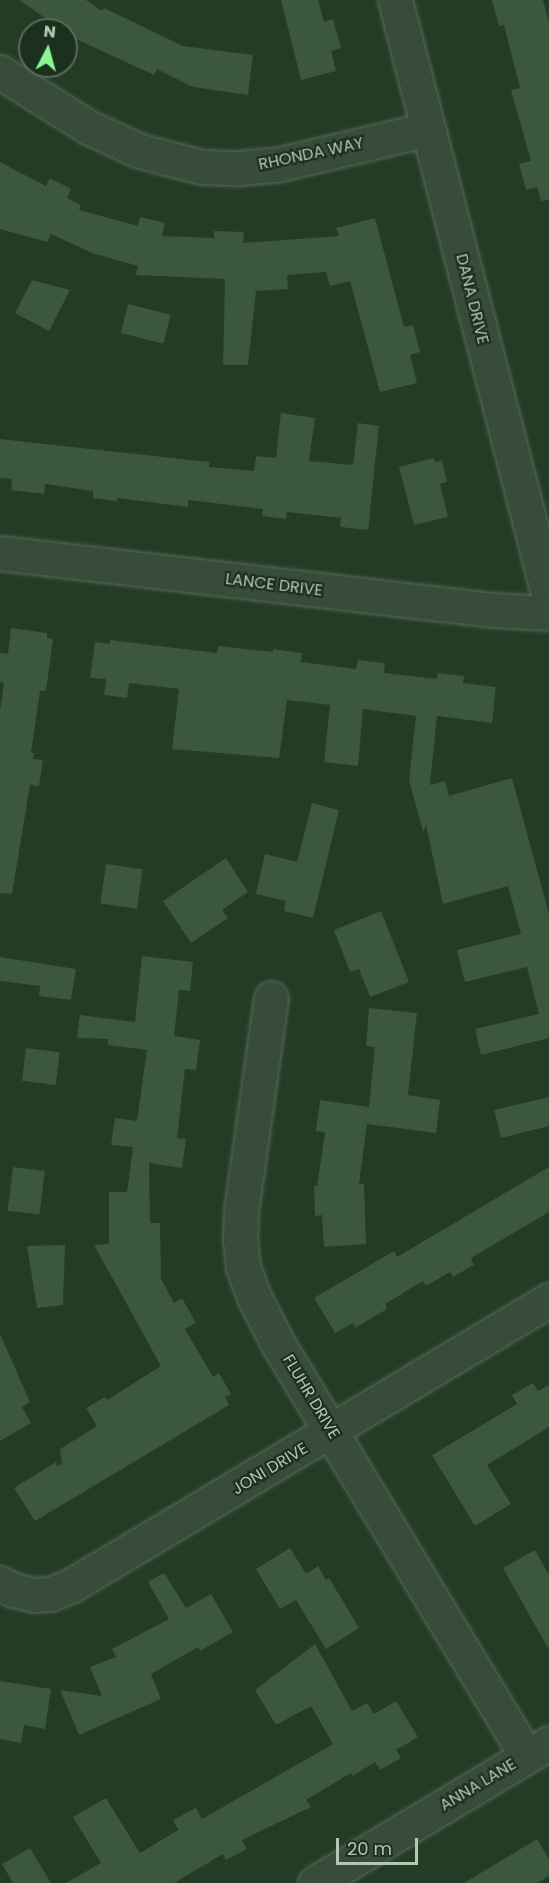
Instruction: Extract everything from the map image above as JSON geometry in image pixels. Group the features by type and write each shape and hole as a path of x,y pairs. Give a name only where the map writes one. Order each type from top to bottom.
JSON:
{"street":[{"name":"DANA DRIVE","path":"395,0 549,597"},
{"name":"RHONDA WAY","path":"0,72 88,127 140,151 202,167 238,168 276,165 428,129"},
{"name":"LANCE DRIVE","path":"0,553 492,610 549,613"},
{"name":"FLUHR DRIVE","path":"271,998 241,1212 240,1239 243,1268 254,1297 278,1344 332,1432 538,1749"},
{"name":"JONI DRIVE","path":"6,1586 34,1595 50,1594 72,1585 332,1432 549,1300"},
{"name":"ANNA LANE","path":"315,1883 538,1749"}],"building":[{"path":"19,0 86,0 102,11 104,8 183,46 253,55 248,95 193,87 157,69 154,75 78,40 78,18 45,18"},
{"path":"281,0 318,0 324,22 333,19 341,48 331,51 336,71 301,80"},
{"path":"492,0 543,0 549,23 549,200 541,201 537,187 526,190 519,164 531,161 511,90 520,88 504,25 499,26"},
{"path":"0,162 46,186 50,178 71,189 67,198 81,205 79,210 138,226 140,217 165,223 162,236 214,238 214,231 244,232 243,243 339,236 336,228 375,218 404,327 413,325 420,352 410,355 417,383 380,392 350,281 330,286 326,272 287,275 288,289 256,291 248,365 223,365 225,279 136,275 138,266 92,253 51,234 47,242 0,229"},
{"path":"32,280 70,290 49,331 15,313"},
{"path":"128,304 171,315 163,344 121,333"},
{"path":"281,413 315,418 309,461 353,465 358,423 379,426 368,530 340,527 341,518 287,512 286,519 262,516 263,509 188,500 188,507 117,498 117,501 93,498 93,491 45,484 44,494 11,490 12,479 0,478 0,439 209,462 209,467 254,471 256,456 276,458"},
{"path":"434,458 435,462 442,460 447,482 440,484 448,517 414,525 399,467"},
{"path":"11,628 47,633 47,638 53,639 46,691 40,691 31,753 34,753 33,759 43,760 39,786 30,785 12,894 0,893 0,710 4,683 0,682 0,653 8,654"},
{"path":"110,640 217,653 218,646 273,652 273,649 302,653 301,662 356,669 358,660 385,663 384,673 437,679 438,673 464,676 463,683 496,687 492,723 437,716 430,785 445,781 449,796 512,778 549,914 549,1038 481,1055 475,1029 539,1014 527,967 465,982 457,950 521,934 508,886 443,904 426,825 423,832 409,780 416,716 363,709 358,766 324,762 330,705 287,700 279,758 172,749 179,689 129,683 127,698 104,695 106,679 90,678 95,642 110,644"},
{"path":"312,803 339,810 313,918 284,911 286,901 256,894 265,854 297,862"},
{"path":"226,858 248,892 222,910 228,918 191,943 163,901"},
{"path":"106,864 143,869 137,909 100,904"},
{"path":"381,911 409,982 370,997 359,969 350,972 334,930"},
{"path":"142,956 193,962 190,991 179,990 174,1036 200,1040 196,1070 185,1069 177,1138 186,1139 182,1168 149,1163 150,1223 160,1223 161,1279 174,1303 182,1298 196,1323 185,1329 213,1377 219,1373 231,1394 225,1397 229,1405 35,1521 14,1488 56,1462 57,1466 62,1464 60,1449 97,1426 86,1408 105,1397 107,1400 161,1366 94,1245 109,1244 109,1192 127,1192 133,1147 111,1145 115,1118 137,1121 147,1050 108,1045 108,1039 77,1038 80,1015 135,1022"},
{"path":"0,957 76,969 71,1000 39,996 40,986 0,981"},
{"path":"369,1008 417,1013 408,1095 440,1100 436,1133 367,1124 359,1184 364,1184 366,1244 324,1247 322,1215 315,1216 314,1186 317,1186 325,1132 316,1131 320,1100 369,1107 375,1047 366,1046"},
{"path":"26,1048 60,1052 56,1085 22,1081"},
{"path":"549,1097 549,1126 501,1138 494,1110"},
{"path":"13,1167 45,1171 39,1215 8,1211"},
{"path":"549,1167 549,1212 471,1258 474,1265 453,1277 450,1272 426,1286 423,1281 385,1304 387,1309 355,1328 353,1323 335,1333 314,1298 394,1251 397,1257"},
{"path":"65,1245 63,1305 37,1308 27,1246"},
{"path":"0,1334 30,1402 22,1407 31,1423 0,1441"},
{"path":"533,1383 538,1391 549,1385 549,1427 487,1465 511,1504 475,1526 432,1455 517,1404 512,1395"},
{"path":"290,1548 306,1574 318,1566 326,1580 329,1578 359,1628 326,1649 296,1600 280,1609 256,1569"},
{"path":"535,1550 549,1575 549,1650 503,1568"},
{"path":"164,1573 186,1608 211,1594 233,1632 200,1651 198,1647 151,1674 161,1699 79,1735 60,1690 102,1696 90,1667 116,1657 112,1649 169,1619 148,1582"},
{"path":"315,1644 352,1711 367,1703 374,1714 396,1701 418,1737 396,1750 401,1758 380,1770 375,1762 353,1776 351,1773 306,1800 311,1807 242,1840 247,1849 226,1860 223,1854 174,1883 66,1883 101,1863 73,1817 106,1798 140,1853 178,1830 173,1820 196,1808 202,1819 333,1744 311,1706 276,1725 255,1690"},
{"path":"0,1681 51,1689 45,1729 24,1725 21,1743 0,1739"},
{"path":"537,1839 549,1859 549,1876 537,1883 464,1883"},
{"path":"30,1848 51,1883 13,1883 2,1864"}]}
